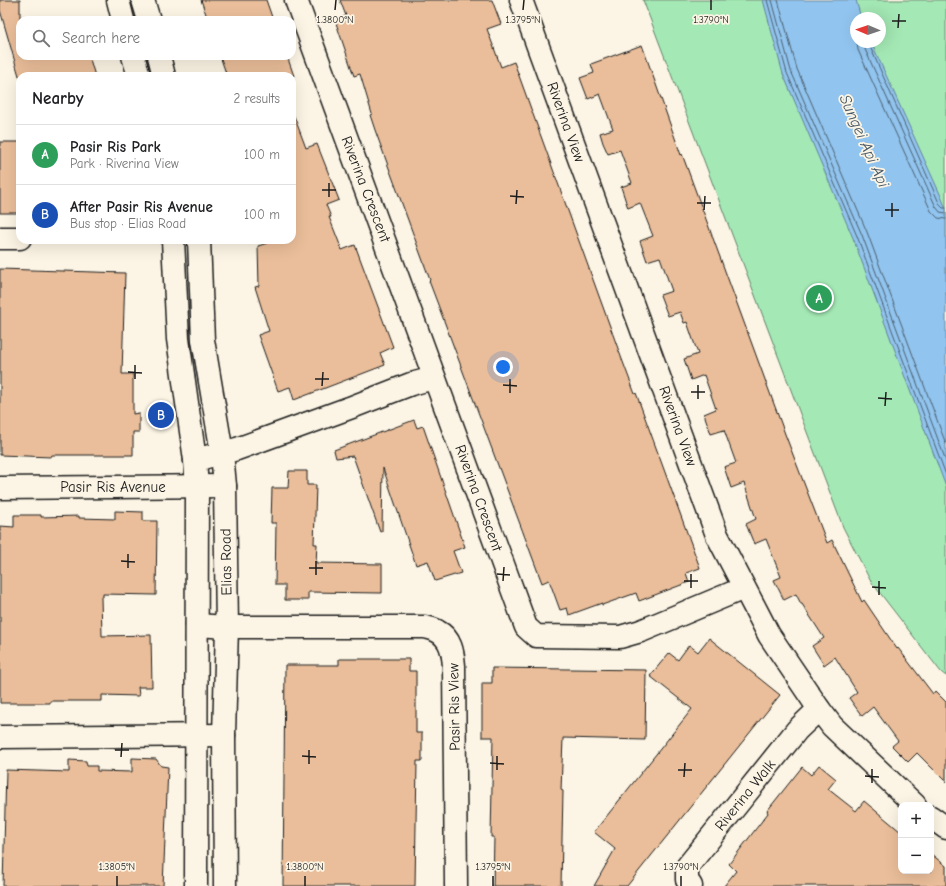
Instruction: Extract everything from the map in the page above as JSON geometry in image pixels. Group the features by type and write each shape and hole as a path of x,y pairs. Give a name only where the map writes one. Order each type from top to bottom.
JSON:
{"street":[{"path":"118,0 122,16"},
{"path":"143,0 148,16"},
{"name":"Riverina Crescent","path":"296,0 526,627 536,636 620,637 641,631 744,588"},
{"name":"Riverina View","path":"521,0 717,535 769,635 819,709 832,726 912,802"},
{"path":"134,60 138,72"},
{"path":"160,60 163,72"},
{"path":"0,238 16,238"},
{"name":"Elias Road","path":"173,244 178,339 195,460 197,487 195,735 196,886"},
{"name":"Elias Road","path":"199,244 203,340 222,453 225,486 227,627 224,735 225,886"},
{"path":"195,460 222,453 352,407 411,384 434,378"},
{"name":"Pasir Ris Avenue","path":"0,488 225,486"},
{"name":"Pasir Ris View","path":"197,625 227,627 425,627 437,631 445,637 452,648 454,666 456,886"},
{"name":"Riverina Walk","path":"691,886 687,880 687,867 797,730 819,709"},
{"path":"0,736 224,735"},
{"path":"934,819 946,828"}],"green space":[{"path":"643,0 772,0 946,468 946,676 941,672 870,580 843,527"},
{"path":"853,0 946,0 946,295 870,48 886,48 886,12 857,12"}],"water":[{"name":"Sungei Api Api","path":"763,0 856,0 859,12 850,12 850,48 874,48 946,209 946,487 853,238 783,74"}],"building":[{"path":"0,0 20,0 20,16 16,16 16,60 90,60 94,72 18,72 0,10"},
{"path":"201,0 266,0 272,16 207,16"},
{"path":"340,0 492,0 501,24 487,29 501,67 514,62 620,354 635,394 636,393 700,568 686,573 689,582 639,601 636,593 569,615 567,608 560,610 549,580 542,583 429,281 430,280 375,130 370,115 372,114 360,74 354,76 335,20 346,16"},
{"path":"642,45 681,155 682,154 785,434 827,543 832,540 862,602 864,600 897,649 898,648 933,694 935,691 946,702 946,782 917,753 908,762 892,746 898,741 873,707 862,716 849,698 857,692 835,657 824,665 812,646 824,638 796,594 784,600 774,580 781,577 766,539 754,544 746,524 756,519 744,483 731,488 724,467 736,463 724,430 711,434 704,414 716,409 704,375 691,380 684,359 698,354 687,322 684,323 680,312 668,316 660,295 672,291 660,257 647,261 640,241 653,236 640,203 628,208 621,187 632,183 620,150 608,154 603,143 600,133 613,129 600,94 588,99 580,78 594,73 591,64"},
{"path":"221,60 288,60 293,72 226,72"},
{"path":"296,121 306,148 317,144 339,200 326,205 331,217 329,217 342,250 355,245 393,347 380,353 385,365 294,400 290,387 278,391 258,335 269,331 255,287 259,286 258,246 264,244 296,244"},
{"path":"0,142 16,142 16,213 0,213"},
{"path":"0,269 125,273 122,374 133,374 133,414 139,413 139,432 133,432 133,455 52,455 51,457 0,455"},
{"path":"414,420 417,428 423,426 465,547 453,551 461,573 435,581 428,561 416,565 383,468 382,531 380,532 353,456 336,458 334,450"},
{"path":"289,471 307,471 307,485 316,485 314,544 317,544 316,563 382,564 382,593 308,592 308,600 285,600 285,585 275,585 276,523 271,523 272,488 288,488"},
{"path":"115,511 143,512 143,521 157,521 156,595 103,594 103,597 101,597 102,636 151,635 152,687 138,687 139,696 102,695 102,701 0,703 0,526 14,527 14,515 41,515 41,517 79,516 79,518 115,519"},
{"path":"709,638 780,695 627,886 594,886 615,849 594,832 692,709 650,676 669,653 678,660 689,645 698,652"},
{"path":"339,659 409,659 409,671 416,671 416,733 422,733 422,761 417,761 415,886 283,886 285,665 339,665"},
{"path":"492,668 646,670 645,740 563,738 561,790 563,791 561,886 493,886 494,837 491,837 493,737 482,737 482,683 492,683"},
{"path":"132,758 156,759 161,766 168,767 163,886 3,886 6,770 69,772 69,760 86,761 87,766 97,766 97,771 132,772"},
{"path":"819,765 836,779 828,789 856,811 864,801 898,829 898,874 934,874 934,856 946,866 946,886 724,886 736,871 729,864 768,813 767,811 802,767 811,775"}],"place":[{"name":"Pasir Ris Park","path":"819,298"},
{"name":"After Pasir Ris Avenue","path":"161,415"}]}
